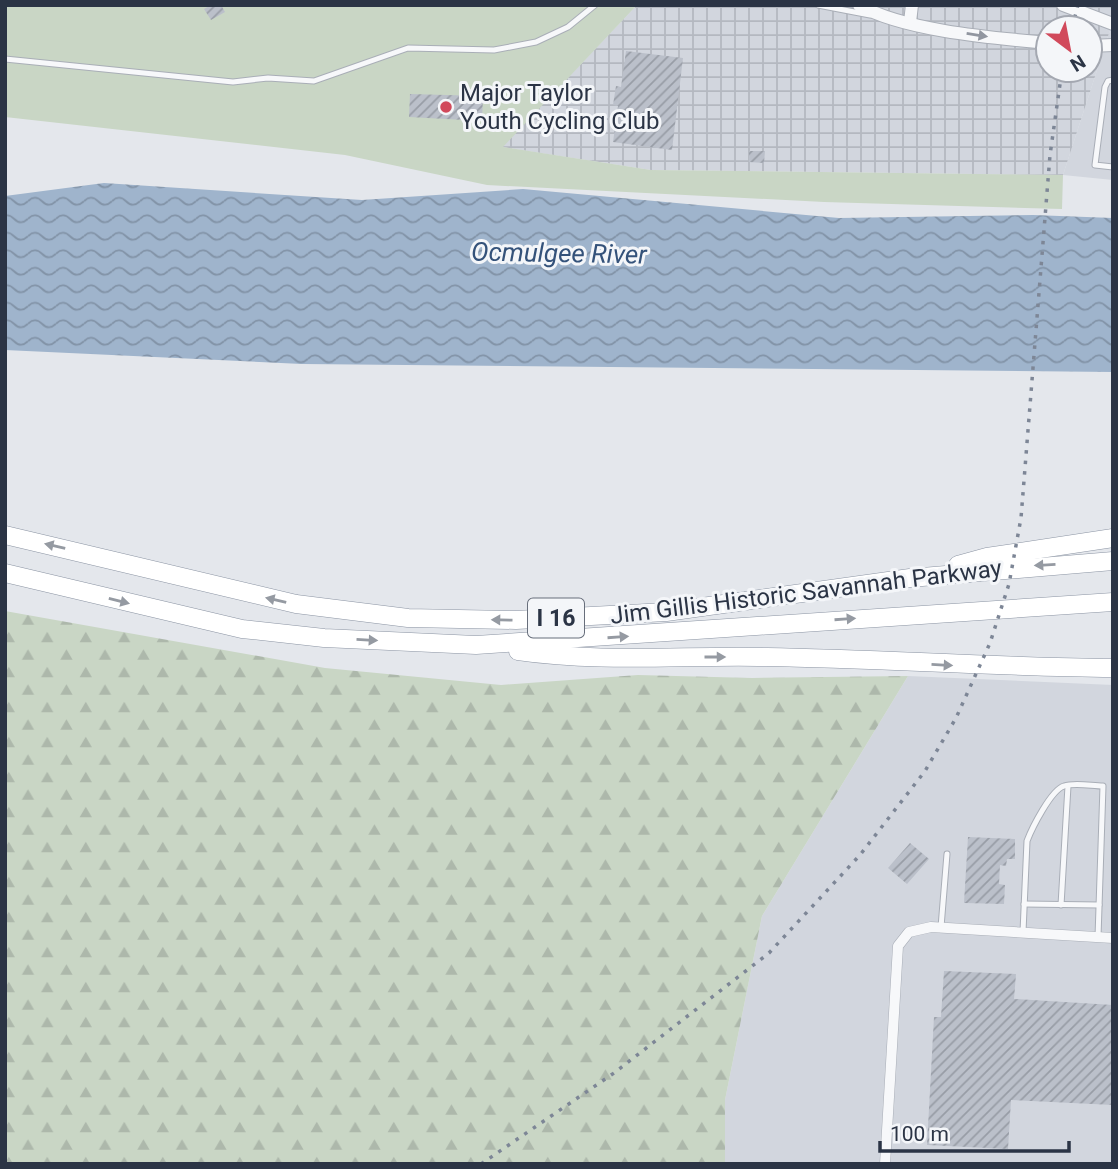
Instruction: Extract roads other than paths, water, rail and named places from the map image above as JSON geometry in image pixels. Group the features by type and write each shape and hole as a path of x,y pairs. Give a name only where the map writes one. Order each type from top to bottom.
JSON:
{"highway":[{"name":"Jim Gillis Historic Savannah Parkway","path":"5,535 296,604 408,618 516,620 666,612 910,578 1113,561"},
{"path":"910,578 987,557 1113,538"},
{"name":"Jim Gillis Historic Savannah Parkway","path":"5,573 242,629 324,638 476,645 1113,602"},
{"path":"476,645 556,656 769,657 990,667 1113,668"}],"street":[{"path":"859,5 878,16 979,36 1034,42"},
{"path":"910,22 912,5"},
{"path":"1063,5 1113,24"},
{"path":"885,1164 898,946 909,932 941,927 1113,938"}],"lane":[{"path":"5,59 233,82 268,78 314,81 408,48 494,50 536,42 568,27 595,5"},
{"path":"818,5 878,16"},
{"path":"1113,80 1108,81 1105,87 1095,165 1113,167"},
{"path":"1061,905 1068,786"},
{"path":"1023,932 1027,841 1056,790 1068,786 1103,786 1098,937"},
{"path":"941,927 947,854"},
{"path":"1024,904 1099,905"}],"water":[{"name":"Ocmulgee River","path":"104,183 362,200 523,189 839,218 1033,215 1113,218 1113,372 302,364 5,350 5,196"}],"railway":[{"path":"1076,14 1078,5"},
{"path":"481,1164 614,1073 769,953 860,855 925,771 956,718 990,643 1009,584 1021,518 1050,155 1060,84"}],"place":[{"name":"Major Taylor Youth Cycling Club","path":"446,107"}]}
